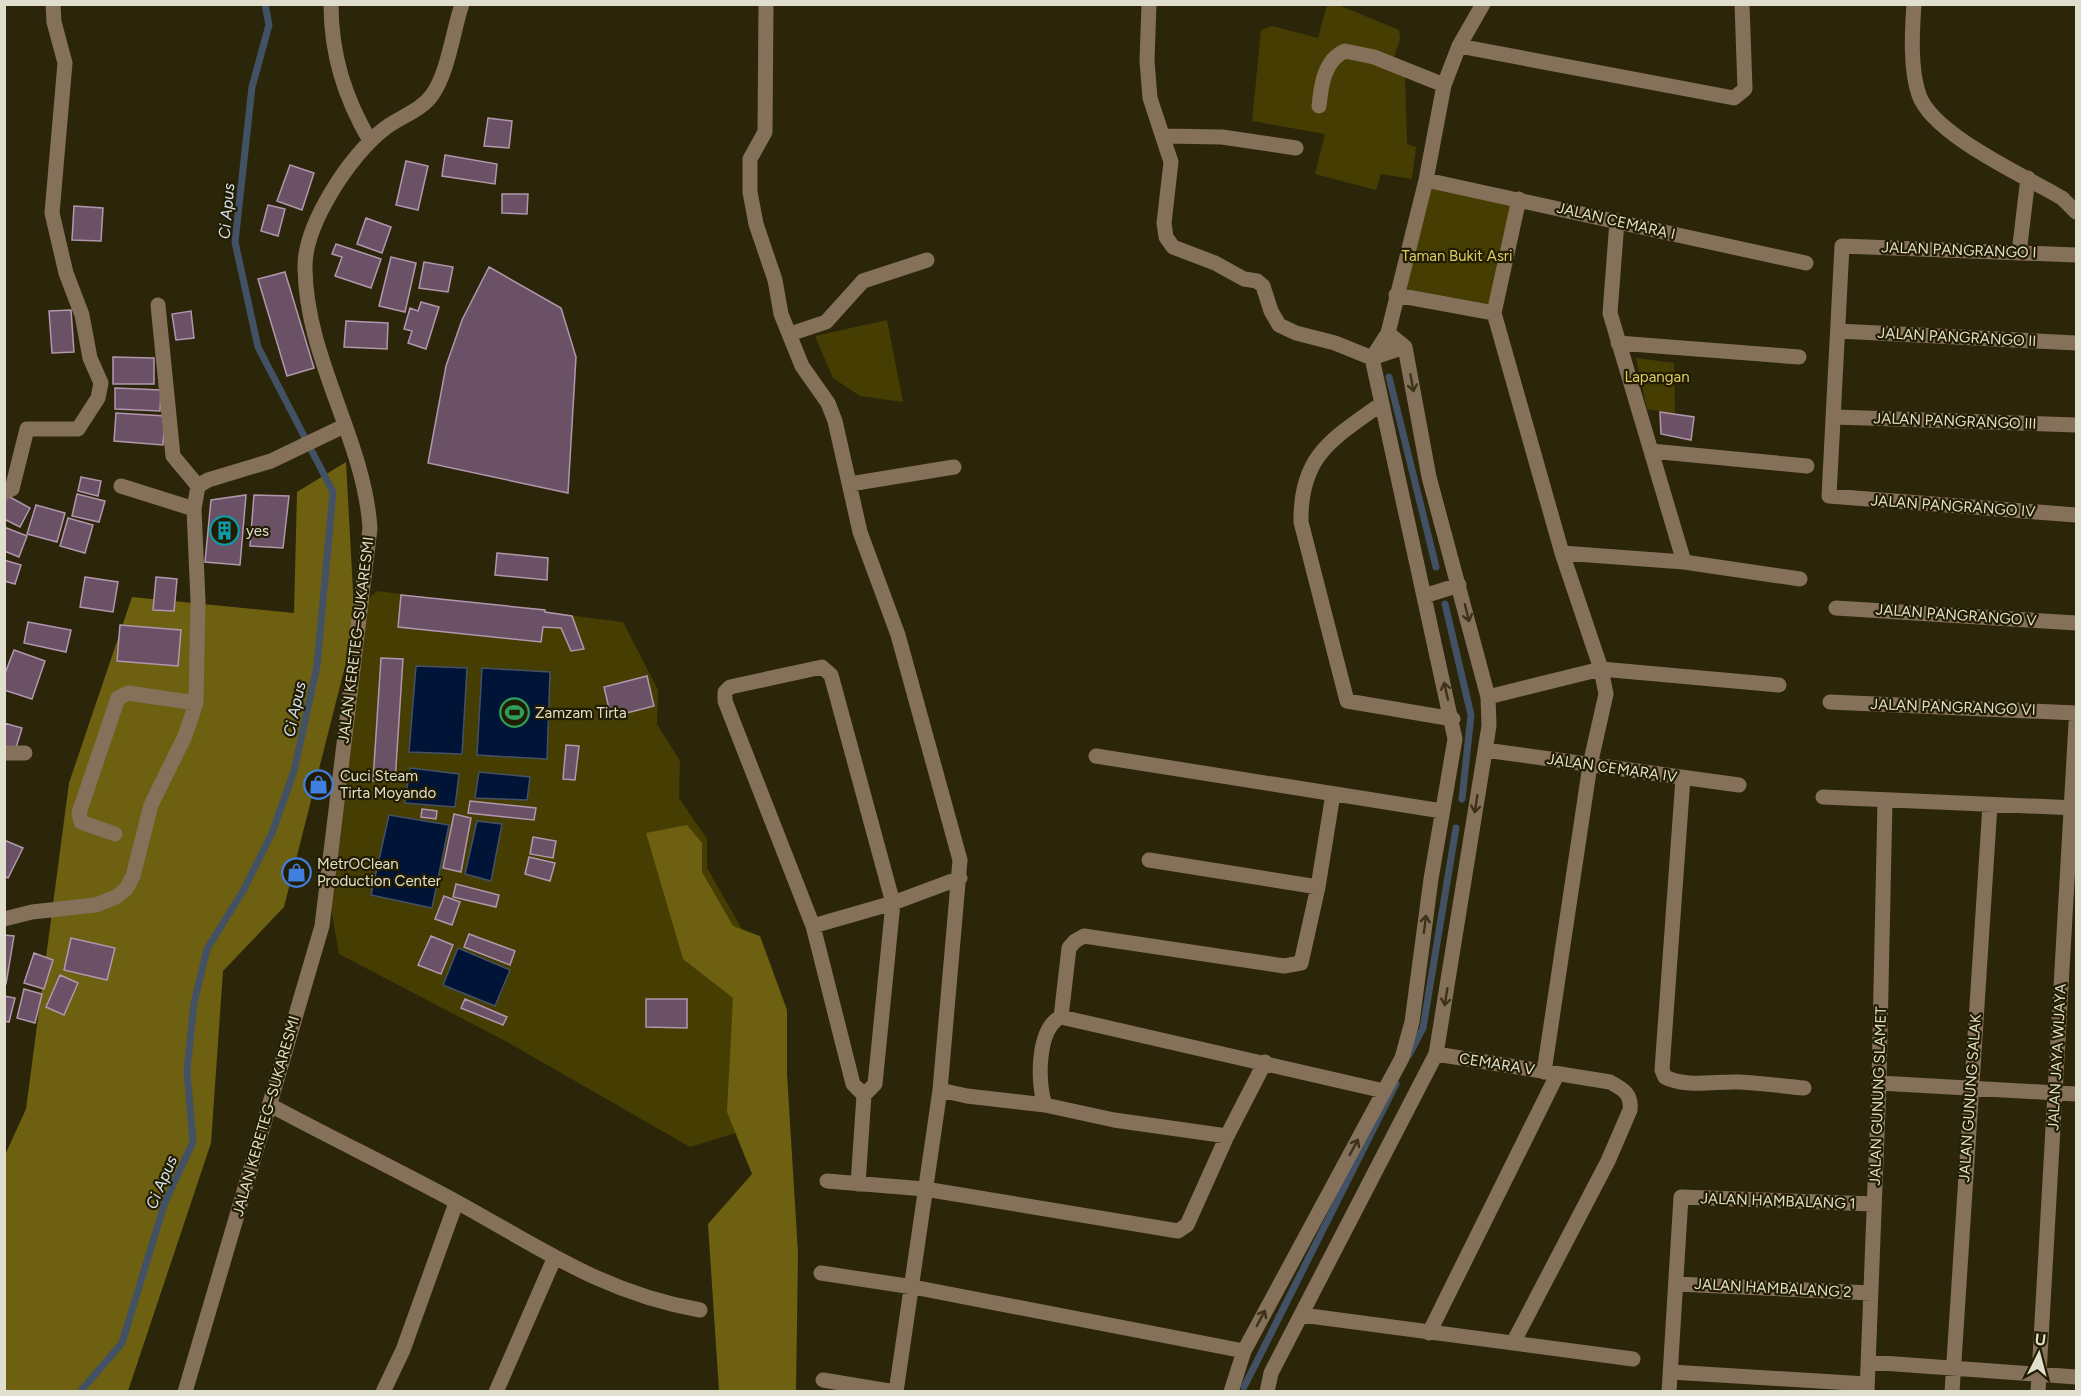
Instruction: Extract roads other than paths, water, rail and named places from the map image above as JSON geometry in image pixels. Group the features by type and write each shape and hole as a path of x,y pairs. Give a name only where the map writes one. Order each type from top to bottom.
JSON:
{"street":[{"path":"4,492 12,489 27,429 78,429 98,398 101,383 90,358 82,315 66,273 52,213 64,63 54,22 53,4"},
{"path":"331,4 335,57 345,92 370,141"},
{"name":"JALAN KERETEG–SUKARESMI","path":"185,1392 322,926 370,528 363,481 311,316 305,268 306,250 312,230 340,180 370,141 431,97 443,71 462,4"},
{"path":"766,4 765,132 750,159 750,192 756,224 766,247 781,314 802,366 828,403 850,484 860,532 898,635 960,860 953,1093 925,1189 913,1287 896,1392 824,1380"},
{"path":"1149,4 1147,61 1150,98 1171,162 1164,223 1166,237 1173,246 1215,263 1244,279 1257,281 1263,286 1271,311 1279,325 1296,333 1335,343 1372,358 1405,347"},
{"path":"1231,1392 1244,1351 1402,1058 1412,1022 1442,811 1455,740 1453,719 1428,594 1381,405 1372,358 1388,333 1426,180 1444,85 1459,46 1483,4"},
{"path":"1459,46 1734,98 1745,89 1742,4"},
{"path":"1914,4 1914,75 1927,111 1949,132 2062,198 2076,212"},
{"path":"1319,106 1324,76 1332,61 1345,51 1374,57 1444,85"},
{"path":"1163,136 1222,137 1296,148"},
{"path":"2019,253 2028,178"},
{"name":"JALAN CEMARA I","path":"1426,180 1806,263"},
{"path":"1429,1333 1551,1073 1590,765 1606,694 1601,669 1562,553 1494,313 1519,199"},
{"path":"1617,221 1610,313 1684,562"},
{"name":"JALAN PANGRANGO I","path":"1838,331 1842,246 2076,255"},
{"path":"790,334 826,322 862,281 927,260"},
{"path":"1396,295 1494,313"},
{"path":"158,305 173,456 198,486"},
{"path":"1834,417 1838,331"},
{"name":"JALAN PANGRANGO II","path":"1838,331 2076,343"},
{"path":"1267,1392 1271,1373 1436,1054 1489,726 1488,697 1454,587 1429,477 1405,347 1388,333"},
{"path":"1618,343 1799,357"},
{"path":"1381,405 1332,439 1318,455 1303,493 1301,522 1347,701 1453,719"},
{"name":"JALAN PANGRANGO III","path":"1834,417 2076,425"},
{"name":"JALAN PANGRANGO IV","path":"1834,417 1829,496 2076,515"},
{"path":"4,919 32,912 96,905 116,897 126,889 138,857 151,805 185,736 196,703 198,612 194,509 198,486 208,480 271,461 344,426"},
{"path":"1651,451 1807,466"},
{"path":"850,484 954,467"},
{"path":"121,486 194,509"},
{"path":"1562,553 1684,562 1800,579"},
{"path":"1428,594 1454,587"},
{"name":"JALAN PANGRANGO V","path":"1836,608 2076,623"},
{"path":"858,1184 864,1095 875,1084 893,903 831,675 822,667 810,668 730,687 724,692 725,701 813,926 854,1084 864,1095"},
{"path":"1488,697 1601,669 1779,685"},
{"path":"116,834 87,826 81,822 79,813 118,698 128,693 196,703"},
{"name":"JALAN PANGRANGO VI","path":"1830,702 2076,713"},
{"name":"JALAN JAYA WIJAYA","path":"2038,1392 2074,808 2076,723"},
{"name":"JALAN CEMARA IV","path":"1485,750 1739,785"},
{"path":"4,753 25,753"},
{"path":"1096,756 1442,811"},
{"path":"1683,778 1662,1070 1665,1077 1671,1080 1702,1083 1738,1082 1804,1088"},
{"path":"1045,1105 1040,1093 1040,1062 1050,1026 1061,1017 1070,948 1075,941 1084,936 1294,966 1301,963 1318,887 1333,794"},
{"path":"1823,797 2074,808"},
{"name":"JALAN GUNUNG SLAMET","path":"1867,1388 1879,1083 1885,800"},
{"name":"JALAN GUNUNG SALAK","path":"1952,1392 1990,805"},
{"path":"1149,860 1318,887"},
{"path":"813,926 893,903 960,878"},
{"path":"1061,1017 1384,1091"},
{"name":"CEMARA V","path":"1436,1054 1610,1082 1629,1094 1630,1110 1608,1161 1513,1343"},
{"path":"827,1181 925,1189 1164,1231 1178,1231 1187,1225 1227,1136 1265,1062"},
{"path":"1879,1083 2076,1094"},
{"path":"953,1093 1045,1105 1114,1120 1227,1136"},
{"path":"270,1105 456,1203 554,1259 629,1292 662,1303 700,1310"},
{"name":"JALAN HAMBALANG 1","path":"1676,1284 1681,1197 1874,1204"},
{"path":"383,1392 402,1350 456,1203"},
{"path":"496,1392 554,1259"},
{"path":"821,1272 913,1287 1244,1351"},
{"path":"1670,1392 1676,1284"},
{"name":"JALAN HAMBALANG 2","path":"1676,1284 1871,1293"},
{"path":"1302,1315 1634,1359"},
{"path":"1868,1362 2076,1377"},
{"path":"1671,1372 1867,1388"}],"water":[{"path":"416,666 467,668 462,754 409,752"},
{"name":"Zamzam Tirta","path":"482,668 550,672 547,759 477,755"},
{"path":"410,768 459,774 455,807 405,803"},
{"path":"479,772 530,777 527,800 475,798"},
{"path":"389,815 449,825 432,908 371,895"},
{"path":"477,821 502,824 491,881 465,874"},
{"path":"458,948 510,970 495,1006 443,985"}],"waterway":[{"name":"Ci Apus","path":"80,1392 122,1343 165,1202 193,1142 187,1071 194,1003 207,949 243,891 272,833 294,771 317,666 333,492 258,347 235,242 252,87 269,25 265,4"},
{"path":"1389,377 1436,567"},
{"path":"1445,604 1471,715 1462,799"},
{"path":"1409,1055 1423,1028 1456,828"},
{"path":"1244,1387 1396,1084"}],"place":[{"name":"yes","path":"225,531"},
{"name":"Zamzam Tirta","path":"514,713"},
{"name":"Cuci Steam Tirta Moyando","path":"319,785"},
{"name":"MetrOClean Production Center","path":"296,873"}],"park label":[{"name":"Taman Bukit Asri","path":"1457,256"},
{"name":"Lapangan","path":"1657,377"}]}
